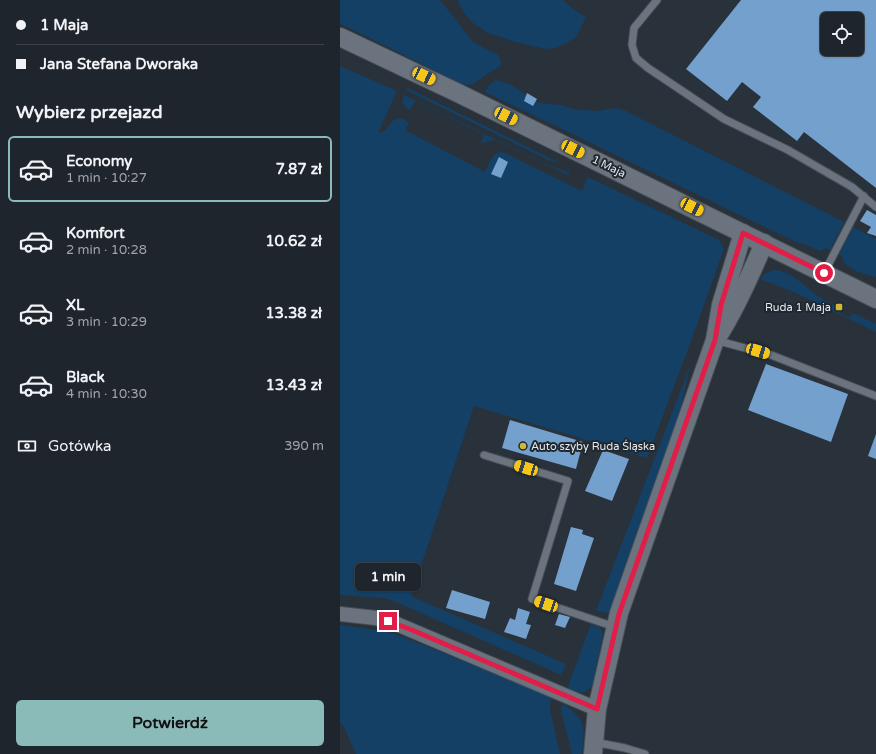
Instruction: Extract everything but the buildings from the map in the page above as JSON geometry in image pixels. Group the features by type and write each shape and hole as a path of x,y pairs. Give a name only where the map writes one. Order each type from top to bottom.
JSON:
{"street":[{"name":"1 Maja","path":"340,37 458,93 876,299"},
{"path":"593,748 597,709 615,627 715,340 721,305 743,233"},
{"path":"715,340 733,312 764,243"},
{"path":"340,614 376,618 399,625 597,709"}],"lane":[{"path":"657,0 634,28 632,44 636,58 648,68 724,119 788,150 852,187 876,207"},
{"path":"824,273 864,196"},
{"path":"715,340 771,355 876,396"},
{"path":"484,455 568,480 532,599 615,627"},
{"path":"593,748 625,748 645,754"}],"shaded area":[{"path":"340,0 440,0 473,42 498,55 501,65 473,84 464,85 340,24"},
{"path":"457,0 563,0 574,10 586,17 576,37 556,48 545,49 488,33 473,23 465,14"},
{"path":"340,66 397,91 378,133 386,130 394,120 403,119 409,123 405,130 485,172 494,156 499,152 503,152 582,191 588,177 719,240 724,249 647,458 474,406 411,596 566,664 561,675 394,601 384,598 340,595"},
{"path":"496,80 510,84 538,103 562,105 572,109 598,111 615,108 624,110 844,222 830,250 826,248 820,251 801,243 800,244 485,92 489,85"},
{"path":"408,88 562,164 548,160 406,90"},
{"path":"404,95 546,164 571,173 568,175 497,141 493,140 481,143 484,135 415,101 410,110 405,107 402,102"},
{"path":"853,227 876,239 876,277 858,272 846,264 843,261 843,257 839,255"},
{"path":"773,270 779,270 791,275 821,298 841,308 839,312 850,318 853,313 876,324 876,332 796,293 760,279 766,273"},
{"path":"691,363 675,432 611,611 607,613 596,611"},
{"path":"591,624 600,627 603,634 593,683 588,690 574,692 567,689"},
{"path":"340,625 384,631 398,635 551,696 550,709 560,754 356,754 342,723 340,723"},
{"path":"563,704 577,715 583,725 584,738 582,754 572,754 561,711"}],"place":[{"name":"Ruda 1 Maja","path":"839,307"},
{"name":"Auto szyby Ruda Śląska","path":"523,446"}],"route":[{"path":"388,621 597,709 615,627 715,340 721,305 743,233 824,273"}]}
